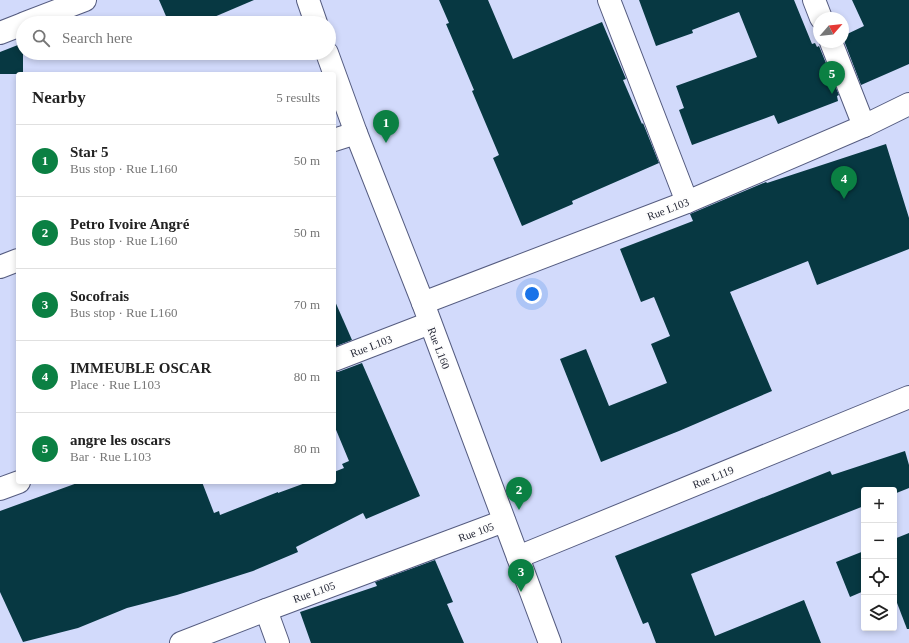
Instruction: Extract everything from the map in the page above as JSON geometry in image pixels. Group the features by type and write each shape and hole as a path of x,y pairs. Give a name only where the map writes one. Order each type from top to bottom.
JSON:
{"street":[{"path":"43,16 85,0"},
{"path":"308,0 314,16"},
{"path":"609,0 687,202"},
{"path":"814,0 819,12"},
{"path":"0,33 16,26"},
{"path":"833,48 864,126"},
{"name":"Rue L160","path":"330,60 334,72"},
{"name":"Rue L160","path":"336,78 550,643"},
{"name":"Rue L103","path":"336,359 426,313 864,126 909,104"},
{"path":"336,139 356,133"},
{"path":"0,267 16,261"},
{"name":"Rue L119","path":"518,557 909,396"},
{"path":"0,489 16,483"},
{"name":"Rue 105","path":"448,543 504,521"},
{"name":"Rue L105","path":"181,643 448,543"},
{"path":"266,610 278,643"}],"building":[{"path":"159,0 254,0 216,16 166,16"},
{"path":"439,0 488,0 513,59 602,22 626,79 623,80 642,124 643,123 659,163 572,201 573,204 522,226 493,158 499,155 472,91 474,90 446,24 449,23"},
{"path":"639,0 794,0 813,44 813,48 820,48 839,95 837,96 838,101 778,124 774,115 692,145 679,110 684,108 676,86 757,57 739,12 692,30 693,33 656,46"},
{"path":"852,0 909,0 909,64 861,85 847,48 849,48 849,33 864,26"},
{"path":"16,46 16,60 23,60 23,72 16,72 16,74 0,74 0,52"},
{"path":"886,144 909,218 909,249 817,285 808,261 730,292 772,391 679,431 601,462 560,359 586,349 609,406 667,383 651,344 670,336 654,297 641,302 620,249 693,221 690,214 766,182 767,183"},
{"path":"336,304 352,340 336,346"},
{"path":"362,363 420,496 366,519 363,513 296,547 298,552 253,571 177,595 127,608 78,628 23,642 0,592 0,511 74,484 203,484 214,513 219,511 220,515 303,484 336,484 336,471 344,468 342,464 349,461 336,430 336,372"},
{"path":"905,451 909,465 909,488 897,493 897,487 861,487 861,507 691,574 715,636 804,600 821,643 656,643 648,622 643,624 615,556 830,471 832,475"},
{"path":"909,533 909,629 907,629 897,603 897,538"},
{"path":"861,552 861,592 850,597 836,562"},
{"path":"435,560 453,602 447,604 464,643 311,643 300,612 377,586 375,582"}],"place":[{"name":"angre les oscars","path":"832,94"},
{"name":"Star 5","path":"386,143"},
{"name":"IMMEUBLE OSCAR","path":"844,199"},
{"name":"Petro Ivoire Angré","path":"519,510"},
{"name":"Socofrais","path":"521,592"}]}
